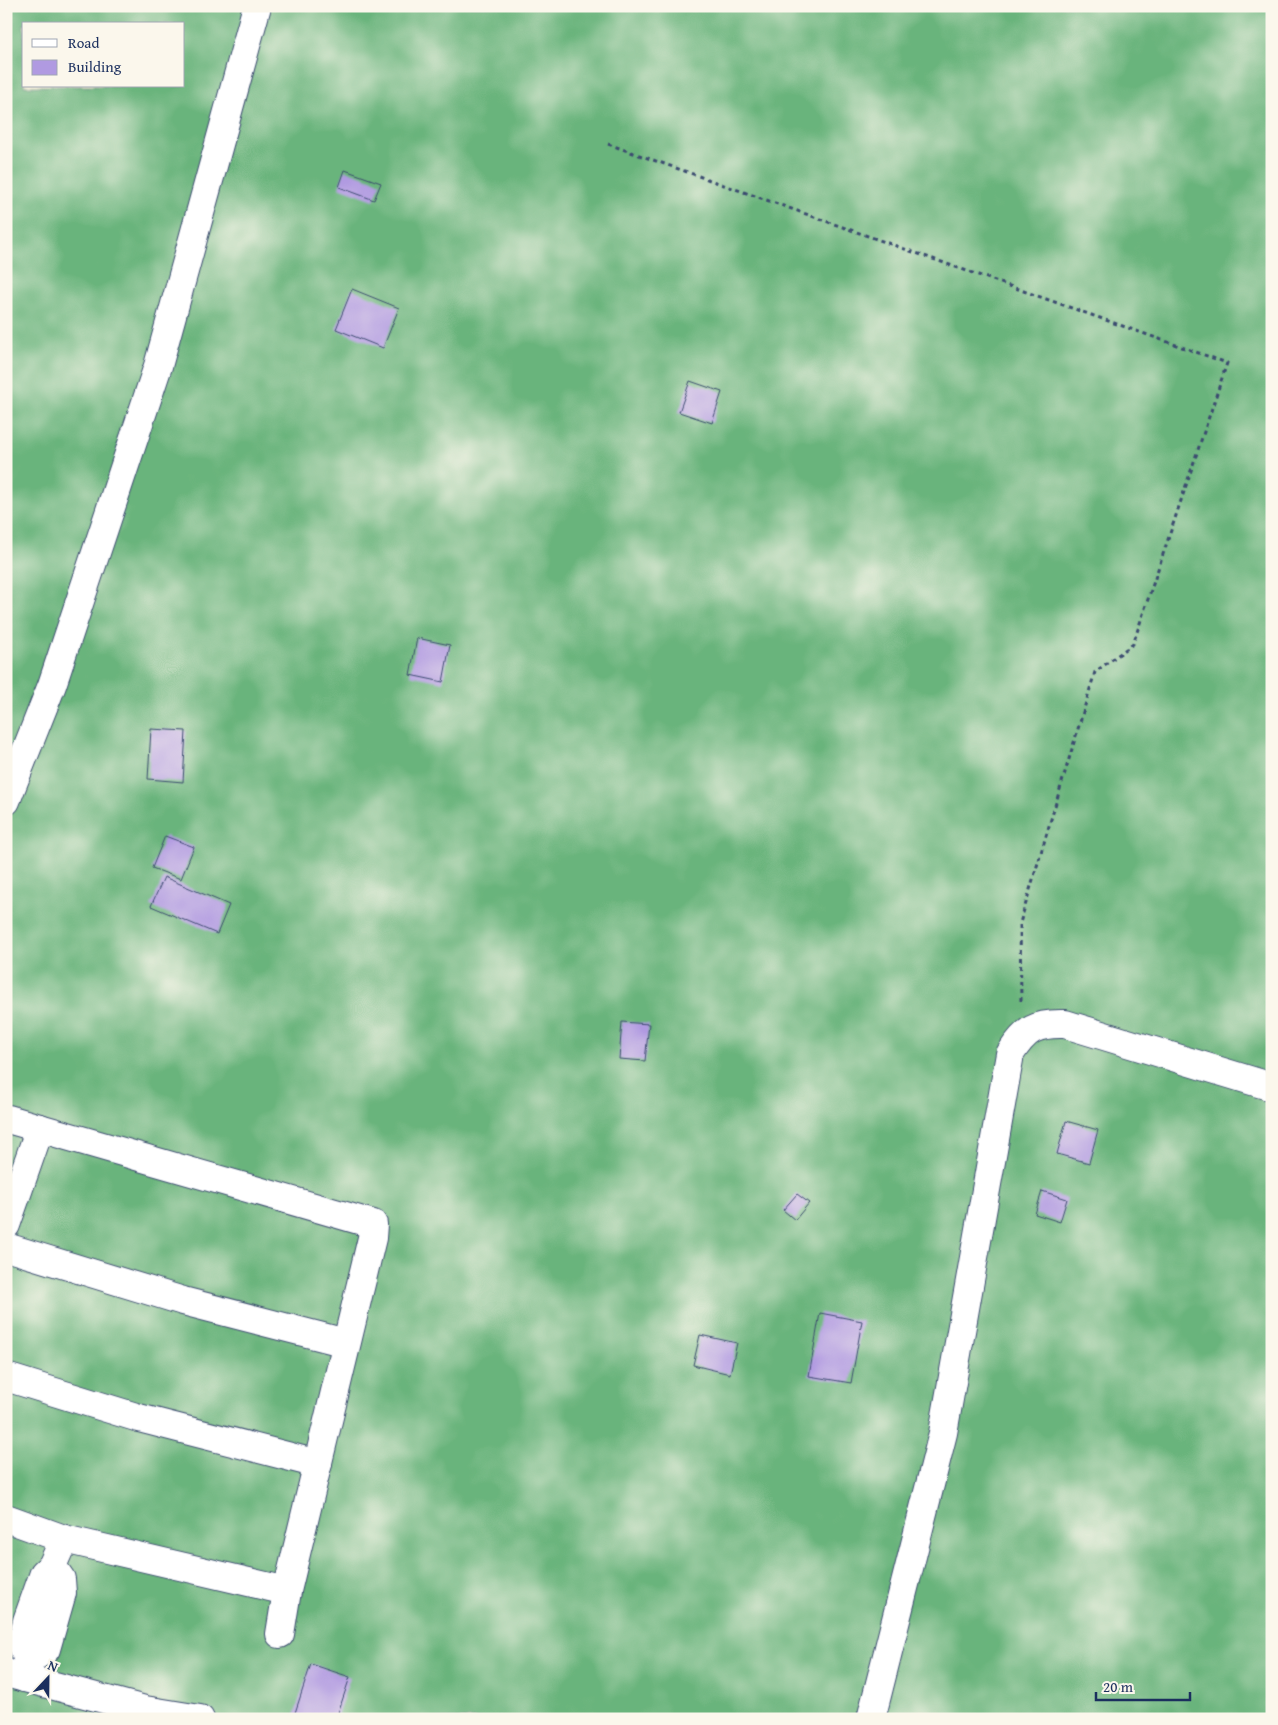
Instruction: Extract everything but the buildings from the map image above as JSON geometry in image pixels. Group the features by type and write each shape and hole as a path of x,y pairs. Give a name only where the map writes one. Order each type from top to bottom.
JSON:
{"street":[{"path":"6,801 52,685 158,366 257,6"},
{"path":"871,1719 943,1433 1010,1054 1021,1037 1042,1023 1065,1024 1272,1087"},
{"path":"8,1119 373,1224 372,1238 287,1591 280,1634"},
{"path":"6,1225 40,1128"},
{"path":"6,1247 183,1301 346,1343"},
{"path":"6,1377 138,1418 318,1464"},
{"path":"6,1518 64,1539 287,1591"},
{"path":"64,1539 52,1566 44,1573 27,1621 19,1670 145,1710 200,1719"}],"path":[{"path":"608,144 1227,363 1133,644 1095,672 1020,923 1021,1037"}],"green space":[{"path":"6,6 1272,6 1272,1719 6,1719"}]}
